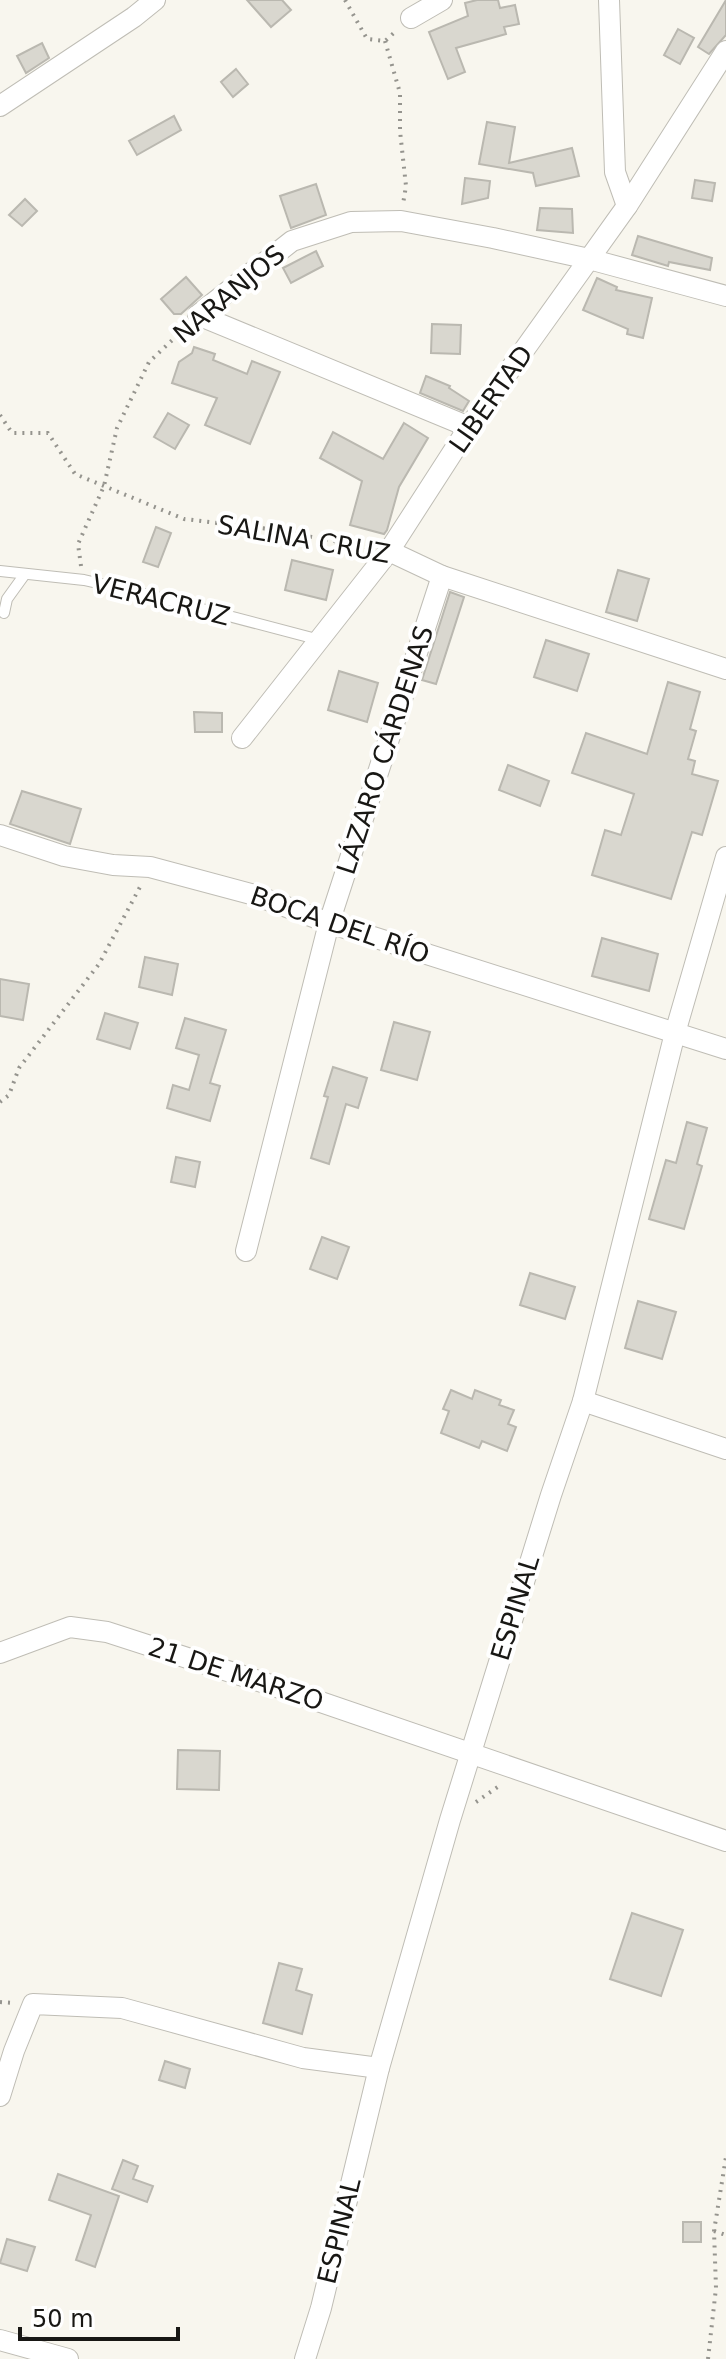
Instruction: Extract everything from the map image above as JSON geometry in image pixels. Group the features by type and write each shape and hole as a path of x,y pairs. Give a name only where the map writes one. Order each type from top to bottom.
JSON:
{"street":[{"path":"0,106 155,0"},
{"path":"411,18 442,0"},
{"path":"609,0 615,172 627,206"},
{"name":"LIBERTAD","path":"242,738 389,551 469,427 627,206 726,51"},
{"name":"NARANJOS","path":"198,315 292,241 351,222 401,221 589,259 726,296"},
{"path":"198,315 469,427"},
{"name":"SALINA CRUZ","path":"389,551 442,576 726,669"},
{"name":"LÁZARO CÁRDENAS","path":"246,1251 329,923 442,576"},
{"name":"BOCA DEL RÍO","path":"0,835 64,856 113,865 150,867 255,895 329,923 726,1049"},
{"name":"ESPINAL","path":"305,2359 321,2308 379,2068 450,1820 583,1401 675,1033 726,857"},
{"path":"583,1401 726,1449"},
{"name":"21 DE MARZO","path":"0,1653 70,1627 107,1632 726,1841"},
{"path":"0,2096 33,2004 122,2008 303,2058 379,2068"},
{"path":"0,2340 68,2359"}],"lane":[{"name":"VERACRUZ","path":"0,571 84,580 320,640"},
{"path":"4,613 7,599 25,574"}],"path":[{"path":"345,0 367,39 385,41 411,18"},
{"path":"385,41 400,93 400,131 406,186 401,221"},
{"name":"NARANJOS","path":"84,580 78,544 104,486 117,428 149,362 198,315"},
{"name":"SALINA CRUZ","path":"0,415 12,433 48,433 75,474 184,519 269,529 389,551"},
{"path":"0,1102 9,1095 19,1068 99,964 150,867"},
{"path":"450,1820 503,1783"},
{"path":"708,2359 716,2288 714,2231 726,2157"},
{"path":"714,2231 726,2235"}],"building":[{"path":"247,0 282,0 291,10 271,27"},
{"path":"498,0 500,8 515,5 519,24 504,27 506,34 456,48 465,72 448,79 429,32 468,16 465,3"},
{"path":"726,0 726,35 709,54 698,47"},
{"path":"678,29 694,38 680,64 664,55"},
{"path":"42,43 49,58 26,73 17,56"},
{"path":"236,69 248,84 233,97 221,82"},
{"path":"174,116 181,130 137,155 129,141"},
{"path":"487,122 515,127 509,163 572,148 579,176 536,186 533,173 479,164"},
{"path":"465,178 490,181 488,198 462,204"},
{"path":"695,180 715,183 712,201 692,198"},
{"path":"316,184 326,215 291,228 280,196"},
{"path":"25,199 37,211 22,226 9,215"},
{"path":"540,208 572,209 573,233 537,230"},
{"path":"638,236 712,258 710,270 669,262 668,266 632,255"},
{"path":"316,251 323,266 291,283 283,268"},
{"path":"186,277 202,295 181,314 174,314 161,299"},
{"path":"597,278 617,287 616,290 652,298 643,338 627,334 628,329 583,310"},
{"path":"432,324 461,325 460,354 431,353"},
{"path":"194,347 215,354 213,360 247,374 252,361 280,372 250,444 205,425 217,398 172,383 179,362 192,353"},
{"path":"426,376 450,386 469,401 463,411 420,393"},
{"path":"168,413 189,425 175,449 154,437"},
{"path":"404,423 428,438 399,487 387,530 384,534 350,525 362,481 320,458 333,432 383,459"},
{"path":"156,527 171,533 158,567 143,562"},
{"path":"292,560 333,570 326,600 285,590"},
{"path":"618,570 649,579 637,621 606,612"},
{"path":"450,592 464,597 436,684 422,680"},
{"path":"546,640 589,654 577,691 534,677"},
{"path":"339,671 378,683 367,722 328,710"},
{"path":"668,682 700,692 690,729 696,731 688,759 695,761 692,774 718,781 702,835 692,832 671,899 592,875 605,830 621,835 634,794 572,773 586,733 647,754"},
{"path":"194,712 222,713 222,732 195,732"},
{"path":"508,765 549,781 540,806 499,790"},
{"path":"22,791 81,809 70,844 10,824"},
{"path":"602,938 658,954 649,991 592,976"},
{"path":"145,957 178,964 172,995 139,987"},
{"path":"0,979 29,984 23,1020 0,1016"},
{"path":"105,1013 138,1023 130,1049 97,1039"},
{"path":"185,1018 226,1030 210,1083 220,1086 210,1121 167,1108 173,1085 189,1090 199,1055 176,1048"},
{"path":"394,1022 430,1032 417,1080 381,1070"},
{"path":"333,1067 367,1078 358,1108 346,1104 329,1164 311,1158"},
{"path":"687,1122 707,1128 697,1164 702,1166 684,1229 649,1219 666,1160 676,1163"},
{"path":"176,1157 200,1162 195,1187 171,1182"},
{"path":"322,1237 349,1247 337,1279 310,1269"},
{"path":"530,1273 575,1287 565,1319 520,1305"},
{"path":"638,1301 676,1312 662,1359 625,1348"},
{"path":"451,1390 472,1399 475,1390 501,1400 499,1405 514,1410 508,1424 516,1427 507,1451 482,1441 479,1448 441,1433 449,1411 443,1409"},
{"path":"178,1750 220,1751 219,1790 177,1789"},
{"path":"632,1913 683,1930 661,1996 610,1979"},
{"path":"279,1963 302,1969 296,1990 312,1995 302,2034 263,2023"},
{"path":"165,2061 190,2069 185,2088 159,2080"},
{"path":"123,2160 138,2166 133,2179 153,2186 147,2202 112,2189"},
{"path":"58,2174 119,2196 95,2267 76,2260 91,2215 49,2200"},
{"path":"683,2222 701,2222 701,2242 683,2242"},
{"path":"7,2239 35,2247 27,2271 0,2263"}]}
